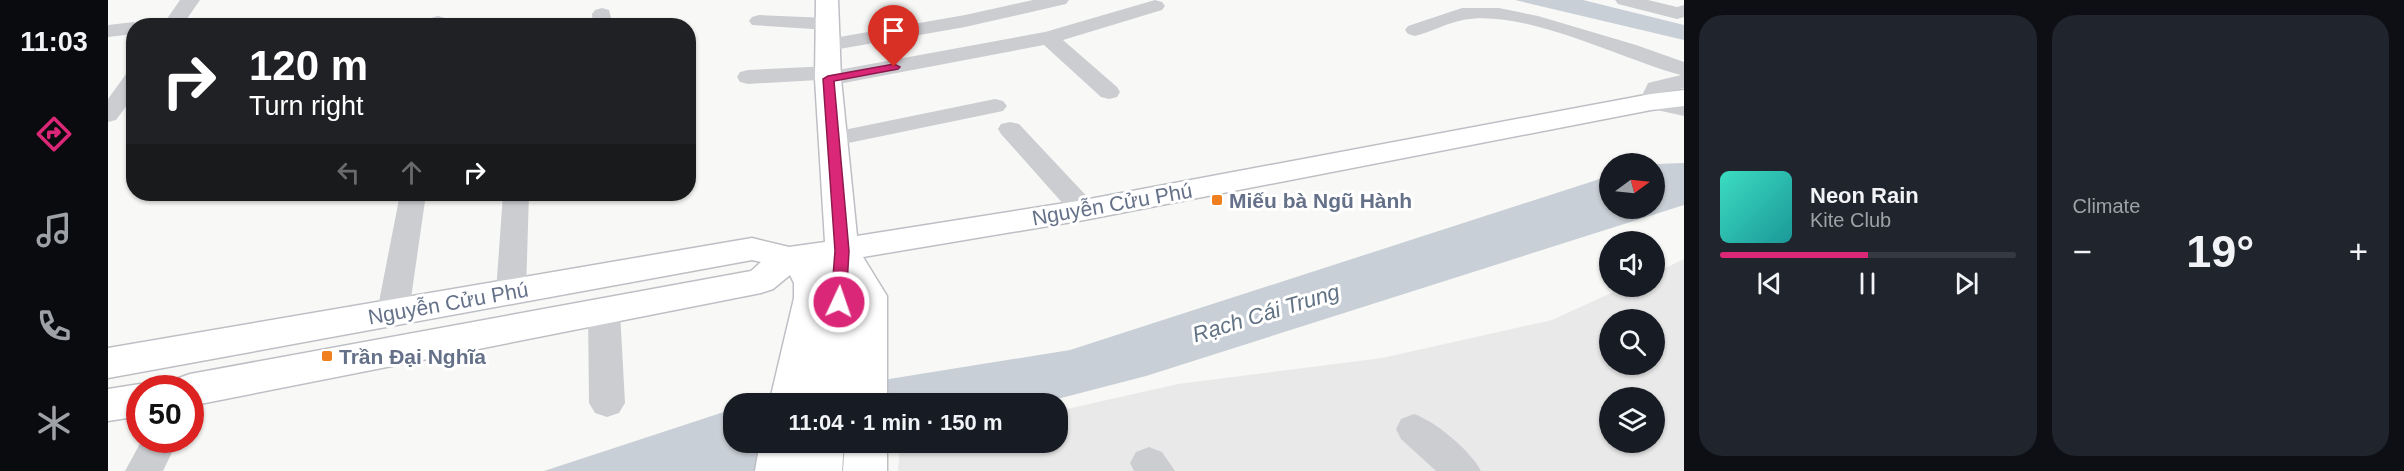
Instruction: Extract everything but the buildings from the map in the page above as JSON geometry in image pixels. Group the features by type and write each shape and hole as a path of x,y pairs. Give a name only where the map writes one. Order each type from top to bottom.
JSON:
{"main road":[{"path":"810,389 839,302 842,251 829,76 828,23"},
{"name":"Nguyễn Cửu Phú","path":"108,363 752,249 787,259 1084,210 1683,96"},
{"path":"867,387 870,296 875,259 880,251 899,241"},
{"path":"842,251 870,296"},
{"path":"812,298 842,251"},
{"path":"787,259 801,264 809,272 812,282 810,389"},
{"name":"Nguyễn Cửu Phú","path":"204,387 760,281 787,259"},
{"path":"108,405 126,402"},
{"path":"777,471 779,453"},
{"path":"820,471 822,453"},
{"path":"865,471 866,453"}],"street":[{"path":"173,18 190,0"},
{"path":"759,21 828,23 965,21 1059,0"},
{"path":"1625,0 1677,14 1684,11"},
{"path":"748,77 829,76 1048,38 1155,6"},
{"path":"1415,30 1462,14 1499,14 1538,22 1629,49 1684,69"},
{"path":"108,31 126,29"},
{"path":"1048,38 1109,92"},
{"path":"108,115 126,90"},
{"path":"834,139 995,106"},
{"path":"1010,129 1084,210"},
{"path":"393,312 413,201"},
{"path":"511,292 516,201"},
{"path":"604,311 607,403"},
{"path":"1414,429 1462,471"},
{"path":"144,471 153,453"}],"shaded area":[{"path":"1684,259 1684,471 898,471 899,453 1068,453 1068,409 1178,384 1382,358 1552,320 1602,297 1665,297 1665,268"}],"water":[{"path":"1515,0 1583,0 1684,25 1684,40"},
{"path":"1684,163 1684,205 1665,211 1665,164"},
{"name":"Rạch Cái Trung","path":"1599,179 1599,219 1640,219 1146,376 1068,396 1068,393 802,393 1070,350"},
{"path":"723,412 723,453 832,453 755,471 544,471"}],"place":[{"name":"Miếu bà Ngũ Hành","path":"1217,200"},
{"name":"Trần Đại Nghĩa","path":"327,356"}],"route":[{"path":"839,302 842,251 828,79 894,67"}]}
